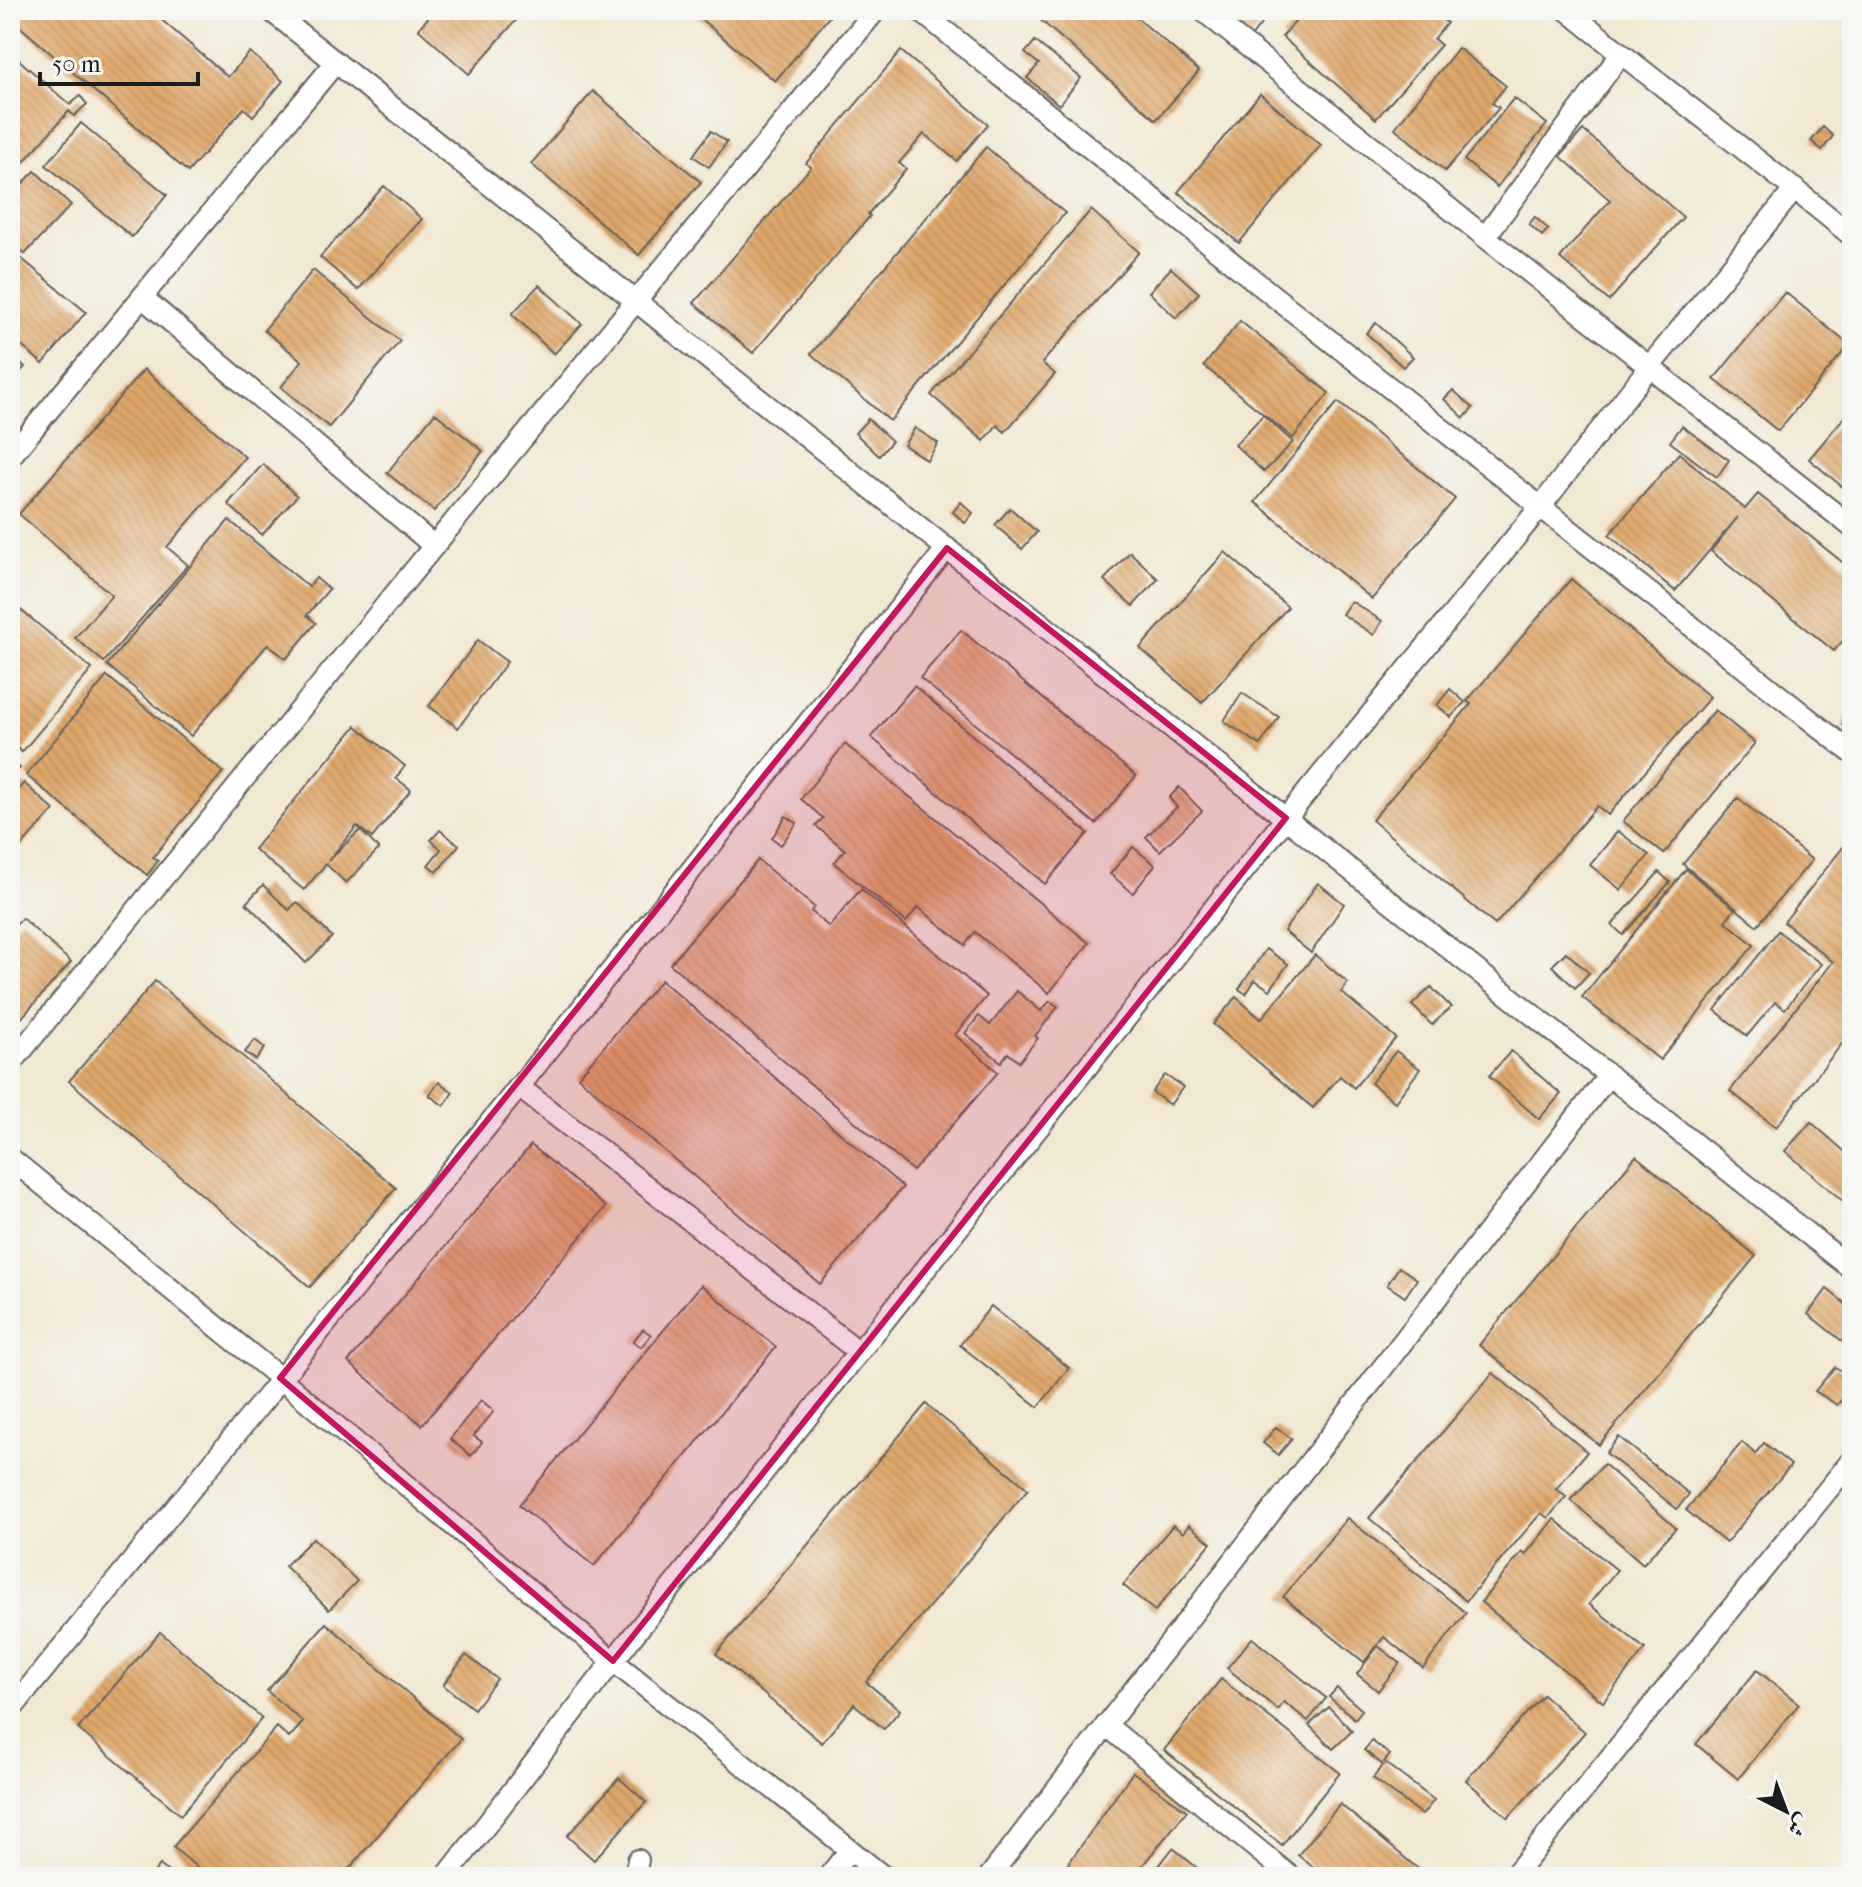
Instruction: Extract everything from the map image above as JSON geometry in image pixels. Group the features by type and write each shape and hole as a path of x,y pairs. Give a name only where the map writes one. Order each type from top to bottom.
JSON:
{"street":[{"path":"270,10 1852,1269"},
{"path":"10,1065 876,10"},
{"path":"919,10 1271,294 1852,753"},
{"path":"1202,10 1852,527"},
{"path":"1567,10 1852,236"},
{"path":"1485,237 1621,54"},
{"path":"10,457 336,62"},
{"path":"446,1877 859,1352 1795,189"},
{"path":"142,297 434,546"},
{"path":"10,1711 519,1087 947,548"},
{"path":"989,1877 1609,1075"},
{"path":"519,1087 859,1352"},
{"path":"10,1158 280,1378 613,1661 884,1877"},
{"path":"1513,1877 1852,1460"},
{"path":"1106,1725 1291,1877"},
{"path":"828,1877 850,1850"}],"highlighted area":[{"path":"947,548 1286,818 613,1661 280,1378"}],"building":[{"path":"10,10 150,10 228,77 250,52 283,81 253,116 244,108 188,172 10,18"},
{"path":"435,10 525,10 469,74 418,29"},
{"path":"690,10 835,10 775,81"},
{"path":"1029,10 1128,10 1199,71 1156,120"},
{"path":"1214,10 1272,10 1250,38"},
{"path":"1299,10 1430,10 1447,23 1434,39 1441,45 1376,119 1282,37 1296,21 1292,18"},
{"path":"1035,41 1081,78 1059,105 1027,78 1039,64 1025,53"},
{"path":"1458,48 1506,86 1492,103 1499,108 1445,171 1395,128"},
{"path":"901,51 988,124 957,161 924,134 899,163 906,169 868,214 870,216 753,353 694,303 811,167 806,163"},
{"path":"10,52 70,105 80,96 87,104 74,116 69,111 12,175 10,173"},
{"path":"593,91 701,182 639,255 531,164"},
{"path":"1260,94 1321,145 1239,243 1178,192"},
{"path":"1514,98 1547,124 1497,187 1464,160"},
{"path":"81,123 167,195 132,237 46,165"},
{"path":"1823,127 1833,136 1822,150 1811,141"},
{"path":"1583,130 1683,217 1609,301 1560,258 1610,200 1560,156"},
{"path":"711,131 727,142 709,167 693,156"},
{"path":"986,147 1065,213 890,421 811,354"},
{"path":"35,171 71,205 25,254 10,239 10,197"},
{"path":"384,186 422,219 358,290 320,257"},
{"path":"1091,210 1139,252 1042,363 1055,374 1005,432 997,425 984,441 931,395"},
{"path":"1535,217 1548,229 1542,236 1529,224"},
{"path":"10,249 86,312 43,364 10,336"},
{"path":"1171,268 1199,293 1176,318 1149,292"},
{"path":"313,270 400,341 329,427 281,387 302,361 264,330"},
{"path":"539,285 582,324 554,354 512,314"},
{"path":"1785,292 1849,345 1778,431 1714,379"},
{"path":"1240,321 1329,393 1293,438 1204,366"},
{"path":"1376,323 1413,357 1403,367 1366,333"},
{"path":"10,355 25,367 10,384"},
{"path":"144,369 245,457 167,547 188,565 104,662 75,638 112,595 19,514"},
{"path":"1453,390 1473,408 1464,418 1444,399"},
{"path":"1338,402 1455,499 1372,599 1255,502"},
{"path":"1852,408 1852,495 1809,459"},
{"path":"435,413 483,451 434,511 387,473"},
{"path":"1263,415 1293,442 1264,472 1235,445"},
{"path":"868,419 892,441 879,456 855,433"},
{"path":"1682,426 1729,460 1717,477 1670,442"},
{"path":"915,428 938,443 927,460 904,445"},
{"path":"1679,453 1745,509 1758,494 1852,570 1852,630 1834,651 1711,551 1738,517 1675,591 1609,535"},
{"path":"263,464 297,496 262,535 228,504"},
{"path":"961,502 973,513 965,523 953,512"},
{"path":"1010,508 1037,532 1022,549 995,525"},
{"path":"229,520 309,587 316,578 329,589 307,615 316,623 286,659 268,644 191,736 107,665"},
{"path":"1130,552 1158,579 1133,606 1104,580"},
{"path":"1225,552 1288,607 1202,703 1140,648"},
{"path":"1571,579 1710,697 1608,815 1597,806 1495,925 1372,820 1471,704 1467,701"},
{"path":"10,601 92,669 22,752 10,742"},
{"path":"1351,601 1382,621 1374,635 1342,614"},
{"path":"961,630 1136,776 1096,824 920,678"},
{"path":"478,640 507,662 458,728 429,706"},
{"path":"107,676 223,772 153,857 158,861 147,875 26,775"},
{"path":"914,686 1088,833 1045,884 871,737"},
{"path":"1450,689 1465,702 1451,717 1437,705"},
{"path":"1242,693 1279,717 1260,745 1224,721"},
{"path":"1715,710 1755,743 1664,854 1623,821"},
{"path":"1852,712 1852,732 1842,724"},
{"path":"356,726 405,766 396,778 411,790 372,838 357,826 328,861 360,830 379,849 346,883 326,864 304,890 254,849"},
{"path":"845,744 1089,943 1049,993 975,932 965,945 918,907 906,922 834,863 845,850 816,826 823,818 801,799"},
{"path":"10,759 20,768 10,779"},
{"path":"24,783 54,810 10,859 10,798"},
{"path":"1179,787 1202,811 1160,851 1146,837 1177,807 1169,798"},
{"path":"1738,798 1812,860 1757,926 1683,864"},
{"path":"786,816 797,823 781,845 772,838"},
{"path":"440,830 459,845 437,872 428,865 441,849 431,840"},
{"path":"1618,831 1649,855 1621,890 1590,865"},
{"path":"1852,836 1852,1031 1776,1127 1730,1091 1833,962 1784,922"},
{"path":"1133,847 1155,865 1133,893 1110,874"},
{"path":"758,860 814,907 811,911 829,927 861,889 987,996 955,1035 998,1072 913,1171 670,964"},
{"path":"1686,869 1735,909 1725,921 1754,945 1660,1060 1582,997"},
{"path":"1659,872 1670,882 1623,935 1612,925"},
{"path":"1318,883 1344,904 1311,953 1284,931"},
{"path":"263,885 289,910 297,902 332,937 306,963 246,903"},
{"path":"22,918 71,962 10,1031 10,931"},
{"path":"1778,931 1821,964 1785,1009 1775,1002 1747,1036 1715,1010"},
{"path":"1266,949 1288,964 1270,990 1255,980 1246,994 1239,989"},
{"path":"1566,952 1589,973 1575,988 1552,966"},
{"path":"1315,955 1348,983 1341,992 1396,1038 1354,1088 1340,1076 1313,1108 1213,1024 1236,997 1261,1019"},
{"path":"661,980 903,1187 820,1284 578,1077"},
{"path":"155,981 396,1188 310,1287 69,1081"},
{"path":"1431,987 1451,1007 1432,1025 1412,1005"},
{"path":"1017,991 1041,1011 1050,1001 1058,1007 1019,1062 1008,1053 1001,1062 965,1033 979,1016 990,1025"},
{"path":"255,1040 265,1048 256,1060 245,1052"},
{"path":"1396,1051 1420,1069 1395,1102 1371,1083"},
{"path":"1511,1051 1561,1094 1539,1119 1489,1076"},
{"path":"1165,1075 1183,1087 1170,1105 1152,1092"},
{"path":"439,1082 453,1092 444,1106 429,1095"},
{"path":"1811,1122 1852,1158 1852,1209 1785,1151"},
{"path":"531,1145 606,1207 422,1425 348,1362"},
{"path":"1636,1156 1756,1256 1599,1445 1479,1345"},
{"path":"1399,1267 1417,1279 1405,1297 1387,1285"},
{"path":"701,1285 776,1347 594,1566 519,1505"},
{"path":"1827,1289 1852,1309 1852,1349 1808,1314"},
{"path":"991,1306 1069,1368 1038,1407 960,1345"},
{"path":"643,1329 651,1335 641,1347 633,1341"},
{"path":"1835,1367 1852,1377 1847,1394 1837,1405 1815,1391"},
{"path":"1493,1373 1587,1452 1556,1489 1566,1497 1548,1518 1541,1513 1466,1601 1369,1518"},
{"path":"481,1400 494,1411 474,1436 482,1442 471,1456 450,1439"},
{"path":"926,1404 1028,1489 866,1682 900,1710 884,1729 854,1704 822,1743 716,1654"},
{"path":"1276,1427 1292,1439 1278,1455 1263,1443"},
{"path":"1619,1437 1689,1494 1677,1509 1606,1453"},
{"path":"1742,1442 1755,1454 1764,1443 1791,1465 1726,1543 1686,1510"},
{"path":"1604,1464 1676,1528 1643,1564 1571,1500"},
{"path":"1347,1518 1466,1613 1423,1668 1384,1637 1364,1662 1283,1597"},
{"path":"1554,1519 1617,1570 1589,1604 1645,1649 1603,1702 1481,1602"},
{"path":"1173,1525 1183,1533 1189,1525 1211,1543 1155,1611 1123,1585"},
{"path":"313,1538 357,1581 329,1610 285,1566"},
{"path":"326,1623 461,1739 342,1877 208,1877 173,1847 277,1727 289,1738 303,1722 267,1691"},
{"path":"160,1632 262,1718 181,1815 78,1729"},
{"path":"1252,1638 1326,1698 1308,1721 1284,1702 1278,1710 1227,1668"},
{"path":"1378,1646 1400,1663 1378,1691 1357,1674"},
{"path":"466,1655 497,1679 474,1709 443,1685"},
{"path":"1757,1670 1799,1704 1738,1779 1696,1744"},
{"path":"1221,1679 1340,1773 1282,1845 1164,1750"},
{"path":"1337,1688 1362,1710 1355,1719 1329,1697"},
{"path":"1543,1695 1585,1732 1508,1818 1466,1780"},
{"path":"1329,1707 1352,1731 1333,1749 1309,1725"},
{"path":"1372,1741 1390,1755 1384,1762 1434,1800 1422,1815 1373,1778 1383,1765 1364,1750"},
{"path":"1133,1772 1187,1811 1133,1877 1059,1877"},
{"path":"619,1778 646,1802 594,1860 567,1836"},
{"path":"1340,1804 1428,1877 1325,1877 1298,1855"},
{"path":"1173,1848 1208,1877 1150,1877"},
{"path":"160,1865 174,1877 150,1877"}]}
